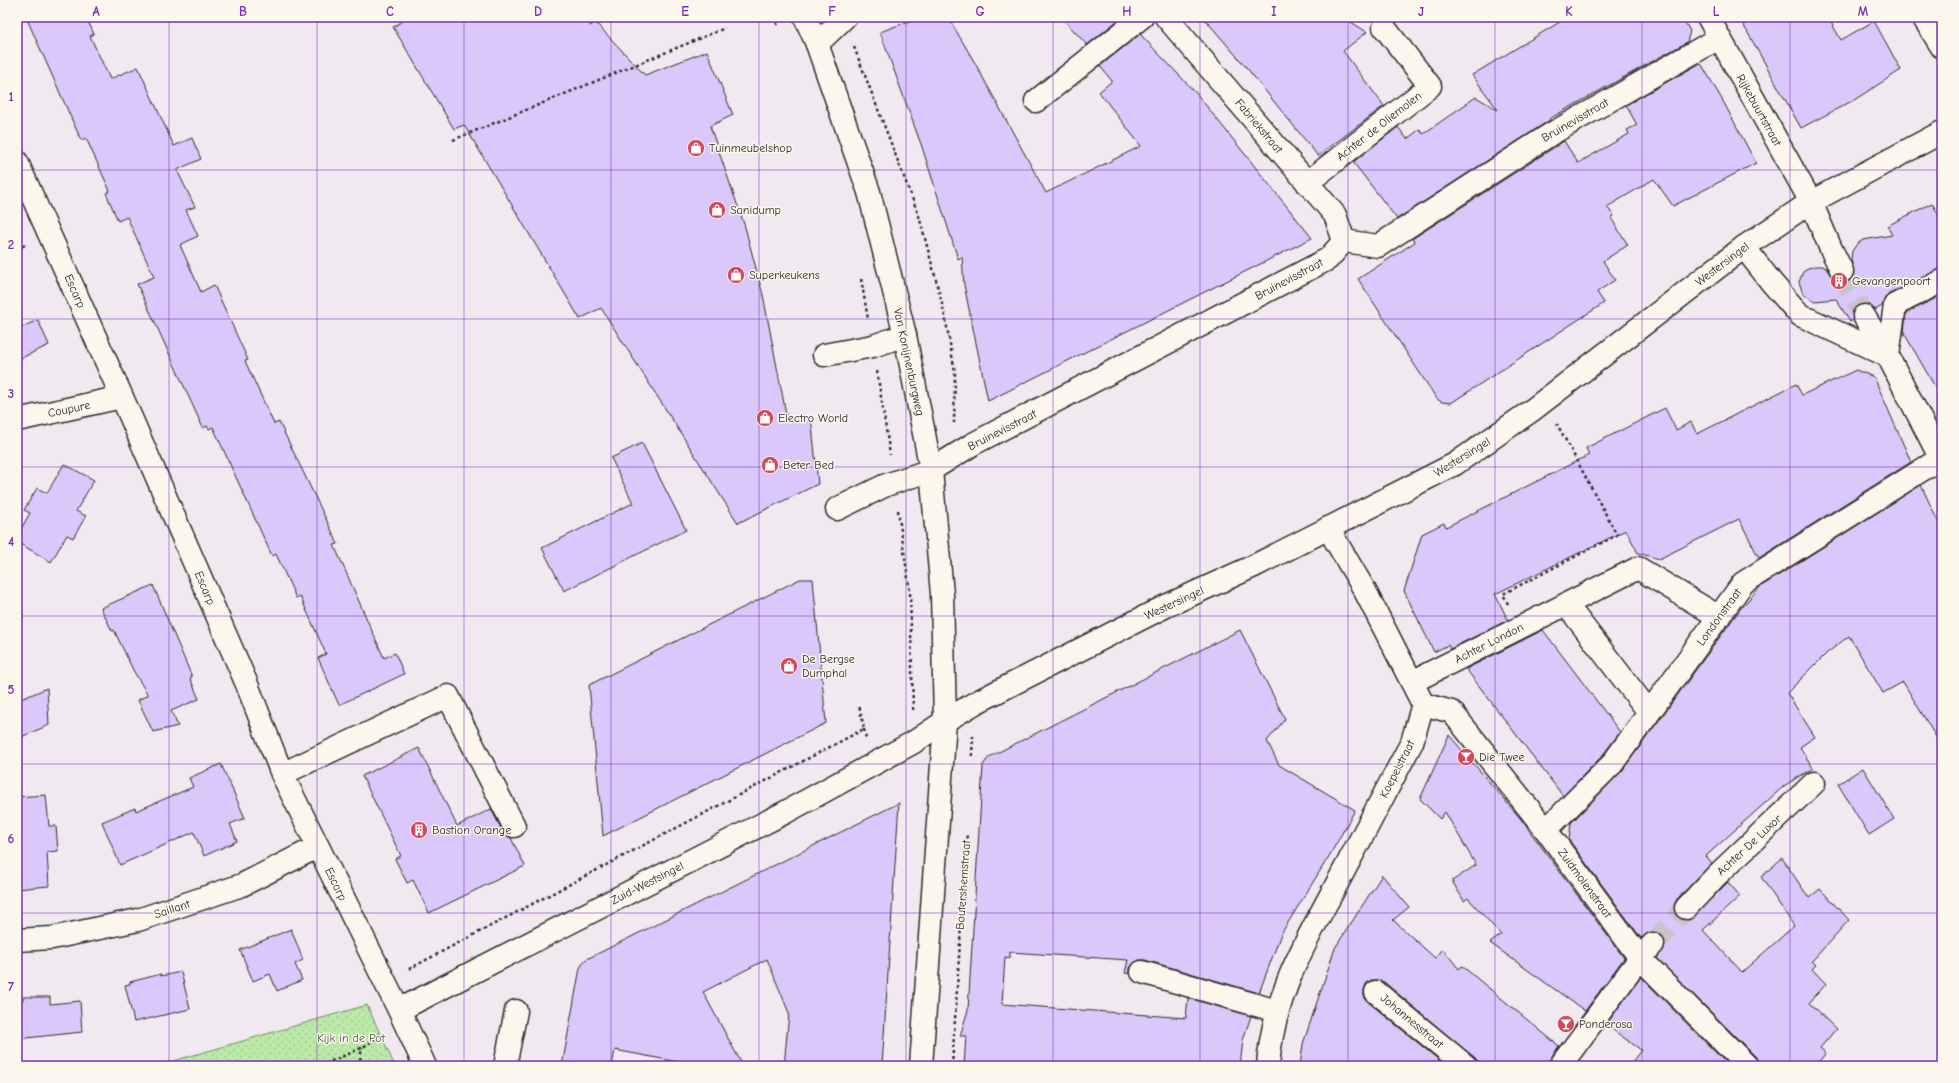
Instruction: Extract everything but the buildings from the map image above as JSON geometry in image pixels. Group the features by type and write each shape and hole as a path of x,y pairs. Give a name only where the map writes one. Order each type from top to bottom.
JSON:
{"street":[{"name":"Van Konijnenburgweg","path":"805,17 817,44 869,192 905,335 931,470 942,594 946,721"},
{"path":"817,44 845,17"},
{"path":"1036,100 1142,17"},
{"name":"Fabriekstraat","path":"1166,17 1335,215 1344,241"},
{"name":"Rijkebuurtstraat","path":"1708,17 1811,202 1831,250 1842,271"},
{"path":"1923,17 1942,47"},
{"name":"Achter de Oliemolen","path":"1307,183 1430,86 1384,27"},
{"name":"Bruinevisstraat","path":"838,509 886,484 931,470 973,444 1328,259 1344,241 1378,246 1551,134 1719,38"},
{"name":"Westersingel","path":"946,721 975,703 1166,606 1254,566 1455,464 1544,401 1744,247 1811,202 1942,132"},
{"name":"Escarp","path":"17,162 122,397 246,682 282,774 399,1010"},
{"path":"1744,247 1772,283 1800,315 1888,356"},
{"path":"1888,356 1895,305 1942,280"},
{"path":"1864,316 1888,356 1941,459"},
{"path":"824,355 873,346 905,335"},
{"name":"Coupure","path":"17,420 122,397"},
{"name":"Londonstraat","path":"1546,830 1612,764 1743,583 1941,459"},
{"path":"1328,528 1364,589 1424,704"},
{"name":"Achter London","path":"1412,682 1638,568 1719,617"},
{"path":"1566,604 1649,712"},
{"path":"282,774 448,696 514,826"},
{"name":"Zuidmolenstraat","path":"1424,704 1452,712 1546,830 1646,951 1747,1066"},
{"name":"Koepelstraat","path":"1268,1066 1269,1048 1276,1012 1298,956 1412,742 1424,704"},
{"path":"921,1066 946,721"},
{"name":"Zuid-Westsingel","path":"399,1010 784,813 914,742 946,721"},
{"name":"Achter De Luxor","path":"1686,908 1717,875 1814,784"},
{"name":"Saillant","path":"17,940 52,938 138,920 242,885 317,847"},
{"path":"1560,1066 1646,951"},
{"path":"1142,972 1276,1012"},
{"name":"Johannesstraat","path":"1376,992 1466,1066"},
{"path":"399,1010 425,1066"},
{"path":"505,1066 516,1012"}],"path":[{"path":"453,140 726,28"},
{"path":"1520,628 1503,594 1617,535 1544,401"},
{"path":"971,760 975,703"},
{"path":"385,983 864,729 859,705"},
{"name":"Boutershemstraat","path":"952,1066 967,825"},
{"path":"320,1066 362,1047 377,1038 399,1010"},
{"path":"359,1066 362,1047"}],"green space":[{"name":"Kijk in de Pot","path":"367,1005 395,1066 156,1066"}],"tunnel":[{"path":"1842,271 1864,316"},
{"path":"1653,944 1686,908"}],"place":[{"name":"Tuinmeubelshop","path":"696,148"},
{"name":"Sanidump","path":"717,210"},
{"name":"Superkeukens","path":"736,275"},
{"name":"Gevangenpoort","path":"1839,281"},
{"name":"Electro World","path":"765,418"},
{"name":"Beter Bed","path":"770,465"},
{"name":"De Bergse Dumphal","path":"789,666"},
{"name":"Die Twee","path":"1466,757"},
{"name":"Bastion Orange","path":"419,830"},
{"name":"Ponderosa","path":"1566,1024"}]}
